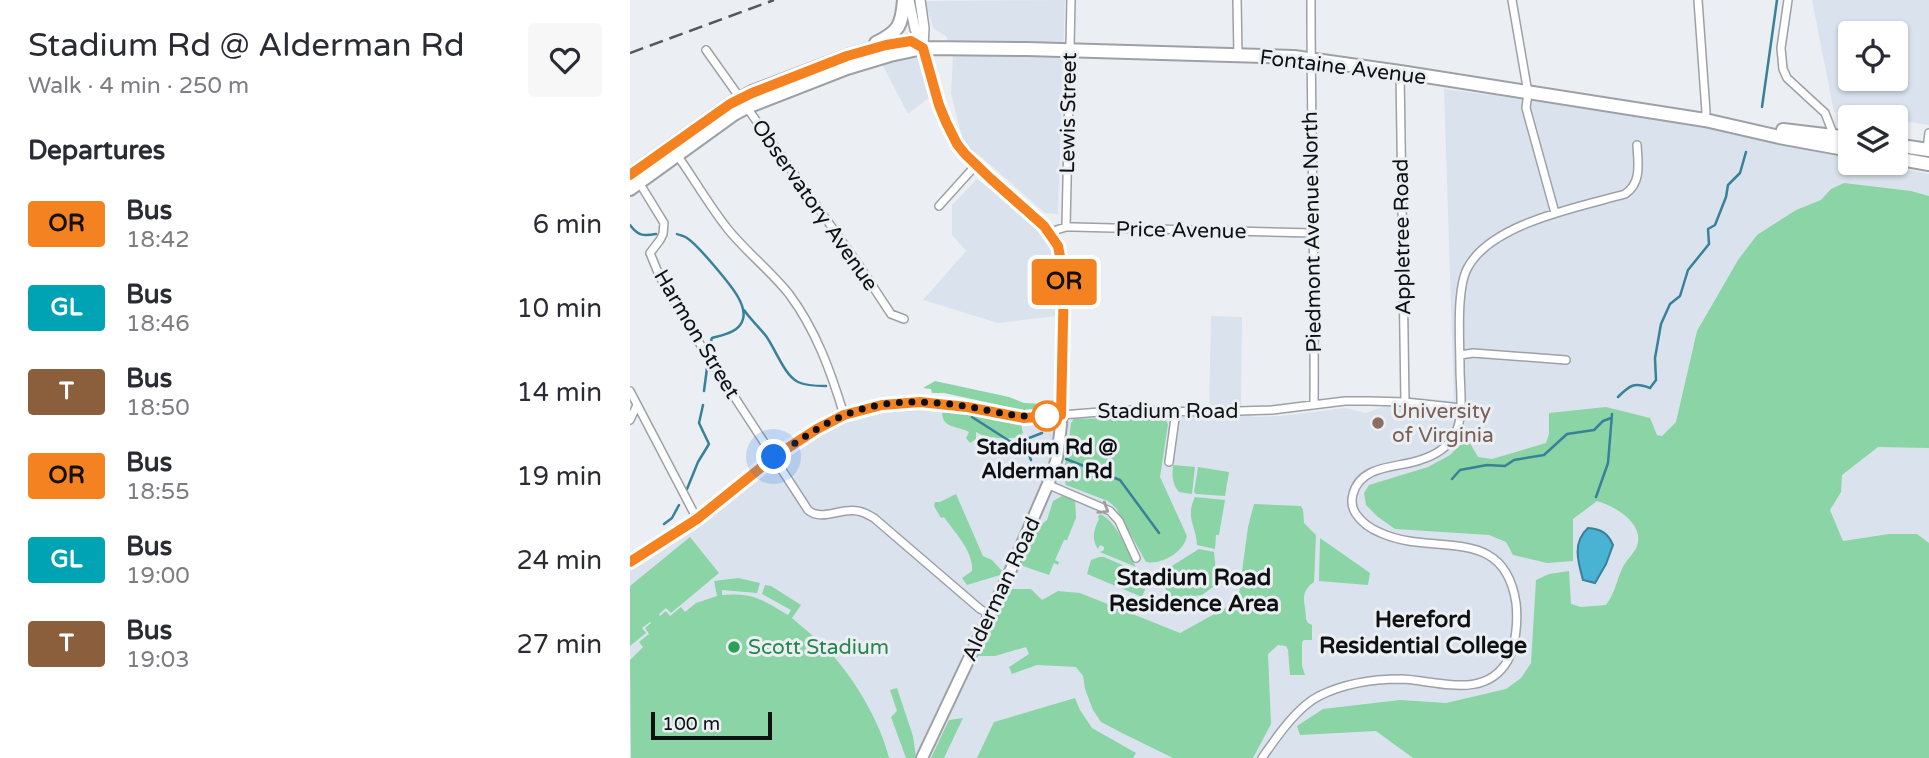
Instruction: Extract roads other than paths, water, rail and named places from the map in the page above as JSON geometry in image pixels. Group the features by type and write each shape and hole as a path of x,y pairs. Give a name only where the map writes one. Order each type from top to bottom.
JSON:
{"main road":[{"path":"633,180 766,87 854,54 891,36 903,16 904,0"},
{"path":"854,54 911,41 923,48 946,122 957,144 1050,232"},
{"path":"744,103 847,68 923,48"},
{"name":"Fontaine Avenue","path":"923,48 1311,58 1711,121 1838,136"},
{"name":"Fontaine Avenue","path":"1711,121 1838,148"},
{"path":"1908,147 1928,151"},
{"path":"1908,160 1929,164"},
{"name":"Alderman Road","path":"922,758 1049,485 1057,458 1061,415 1064,277 1058,246 1050,232"}],"street":[{"path":"909,0 915,29 923,48"},
{"path":"920,0 924,28 923,48"},
{"name":"Lewis Street","path":"1066,227 1071,0"},
{"path":"1237,0 1238,56"},
{"name":"Piedmont Avenue North","path":"1311,0 1314,405"},
{"path":"1512,0 1528,93 1527,108 1555,213"},
{"path":"1698,0 1706,112 1711,121"},
{"path":"1788,0 1781,48 1783,69 1787,78 1825,113 1834,135"},
{"name":"Observatory Avenue","path":"706,50 891,314 904,319"},
{"name":"Appletree Road","path":"1400,72 1405,402"},
{"path":"1928,151 1929,133"},
{"path":"1262,758 1281,730 1311,700 1320,695 1360,683 1382,680 1404,679 1452,686 1468,685 1485,681 1507,661 1515,635 1517,608 1509,579 1496,559 1469,547 1424,544 1391,538 1366,525 1355,513 1352,500 1356,487 1370,474 1379,469 1421,460 1443,448 1456,433 1461,408 1460,309 1466,270 1473,260 1489,243 1504,234 1555,213 1631,191 1637,181 1637,145"},
{"path":"674,151 724,225 788,293 799,309 821,348 844,415"},
{"path":"939,206 976,164"},
{"name":"Harmon Street","path":"633,180 664,223 663,234 650,253 654,266 687,324 774,457"},
{"name":"Price Avenue","path":"1050,232 1066,227 1314,233"},
{"path":"1460,355 1474,353 1566,360"},
{"path":"630,391 697,519"},
{"name":"Stadium Road","path":"630,562 697,519 774,457 817,429 844,415 882,405 920,402 967,407 1024,418 1125,410 1259,411 1345,401 1405,402 1461,408"},
{"path":"630,421 636,405"},
{"path":"1169,462 1176,411"},
{"path":"774,457 808,510 814,515 845,510 859,511 874,517 979,609 989,614"},
{"path":"1049,485 1110,511 1119,521 1136,558"}],"water":[{"path":"1588,528 1603,532 1613,545 1595,583 1583,580 1578,559 1578,546"}],"waterway":[{"path":"1762,107 1777,0"},
{"path":"1618,397 1632,386 1650,388 1656,380 1655,358 1661,324 1670,304 1680,296 1688,270 1709,244 1708,229 1715,225 1728,185 1740,173 1746,152"},
{"path":"630,225 641,234 656,234"},
{"path":"677,234 687,238 706,257 735,292 742,305 744,316 738,327 712,338 711,341"},
{"path":"744,310 766,336 793,379 804,384 826,386"},
{"path":"704,391 707,368"},
{"path":"687,489 709,444 699,423 703,405"},
{"path":"1596,497 1608,463 1612,414"},
{"path":"972,417 1011,442 1040,449"},
{"path":"1452,479 1460,470 1487,465 1505,466 1514,460 1544,455 1567,434 1594,430 1603,421 1611,418"},
{"path":"1016,443 1042,433"},
{"path":"1026,447 1031,460"},
{"path":"1066,459 1120,480 1159,533"},
{"path":"664,524 672,518 679,505"}],"railway":[{"path":"630,53 774,0"}],"place":[{"name":"Stadium Rd @ Alderman Rd","path":"1047,416"},
{"name":"University of Virginia","path":"1378,423"},
{"name":"Scott Stadium","path":"734,647"}],"district":[{"name":"Stadium Road Residence Area","path":"1194,590"},
{"name":"Hereford Residential College","path":"1423,632"}]}
